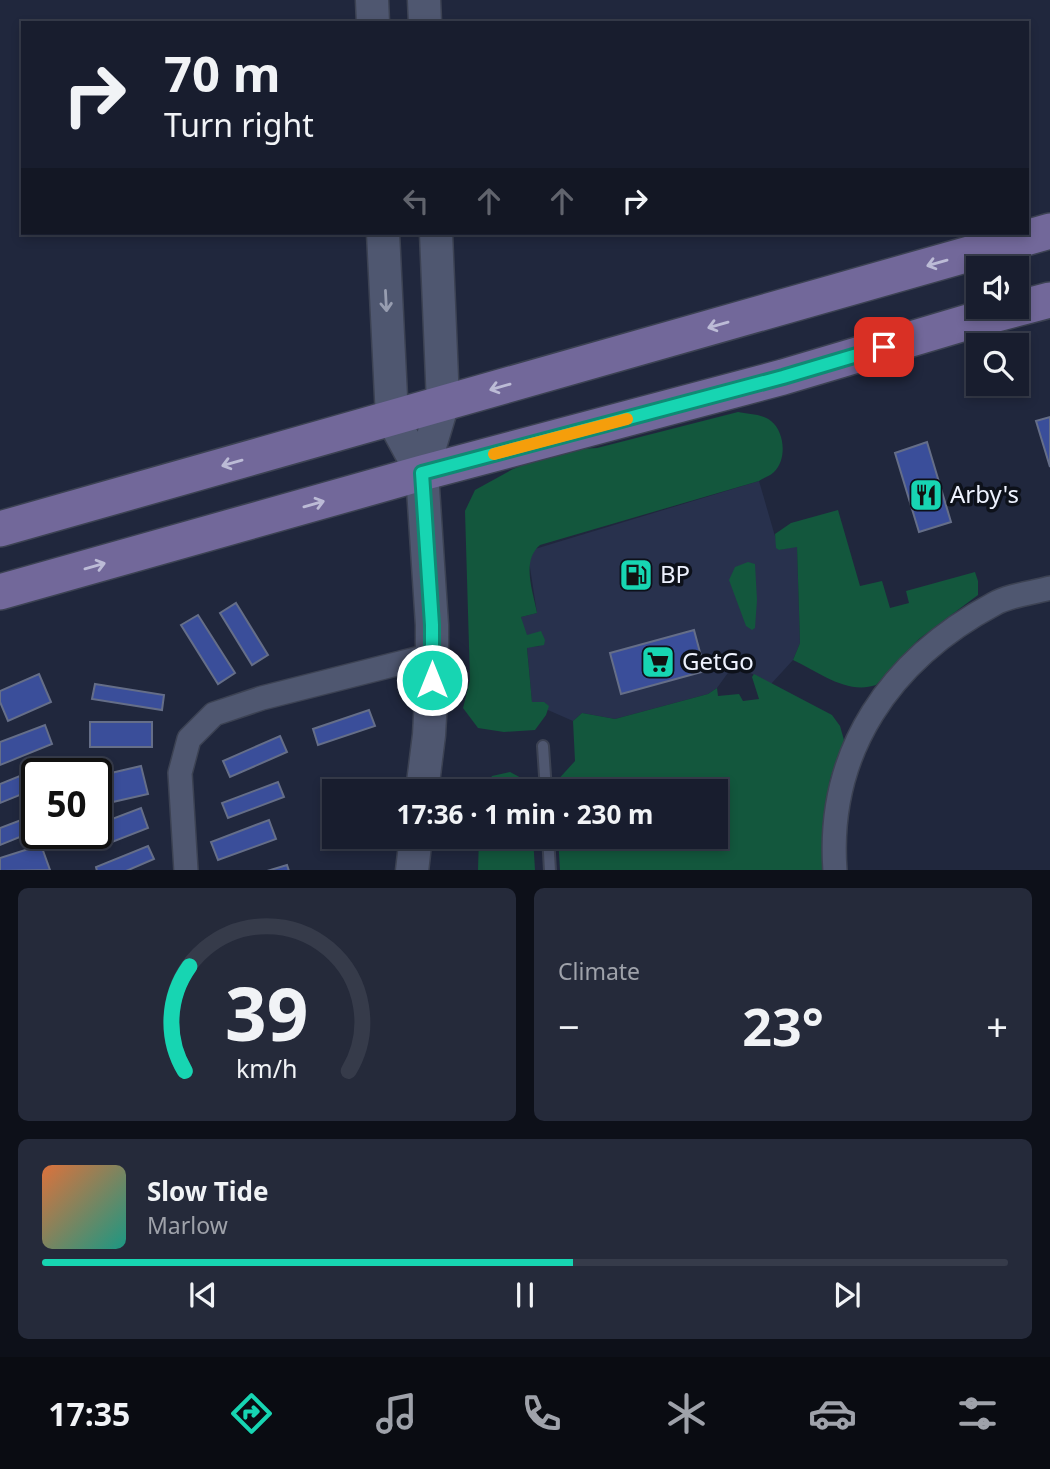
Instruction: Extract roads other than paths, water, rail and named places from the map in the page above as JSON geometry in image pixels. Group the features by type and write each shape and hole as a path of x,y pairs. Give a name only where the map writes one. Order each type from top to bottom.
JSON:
{"main road":[{"path":"372,0 373,21"},
{"path":"424,0 425,21"},
{"path":"0,529 1050,231"},
{"path":"383,235 392,418 422,473"},
{"path":"424,779 429,735 432,655 422,473 443,403 436,235"},
{"path":"0,592 422,473 783,377 1050,300"},
{"path":"412,870 414,849"}],"street":[{"path":"835,870 836,823 844,775 866,720 896,680 922,651 996,603 1050,588"},
{"path":"186,870 180,773 189,739 214,714 301,688 432,655"}],"lane":[{"path":"543,746 545,779"},
{"path":"549,849 550,870"}],"place":[{"name":"Arby's","path":"926,495"},
{"name":"BP","path":"636,575"},
{"name":"GetGo","path":"658,662"}]}
